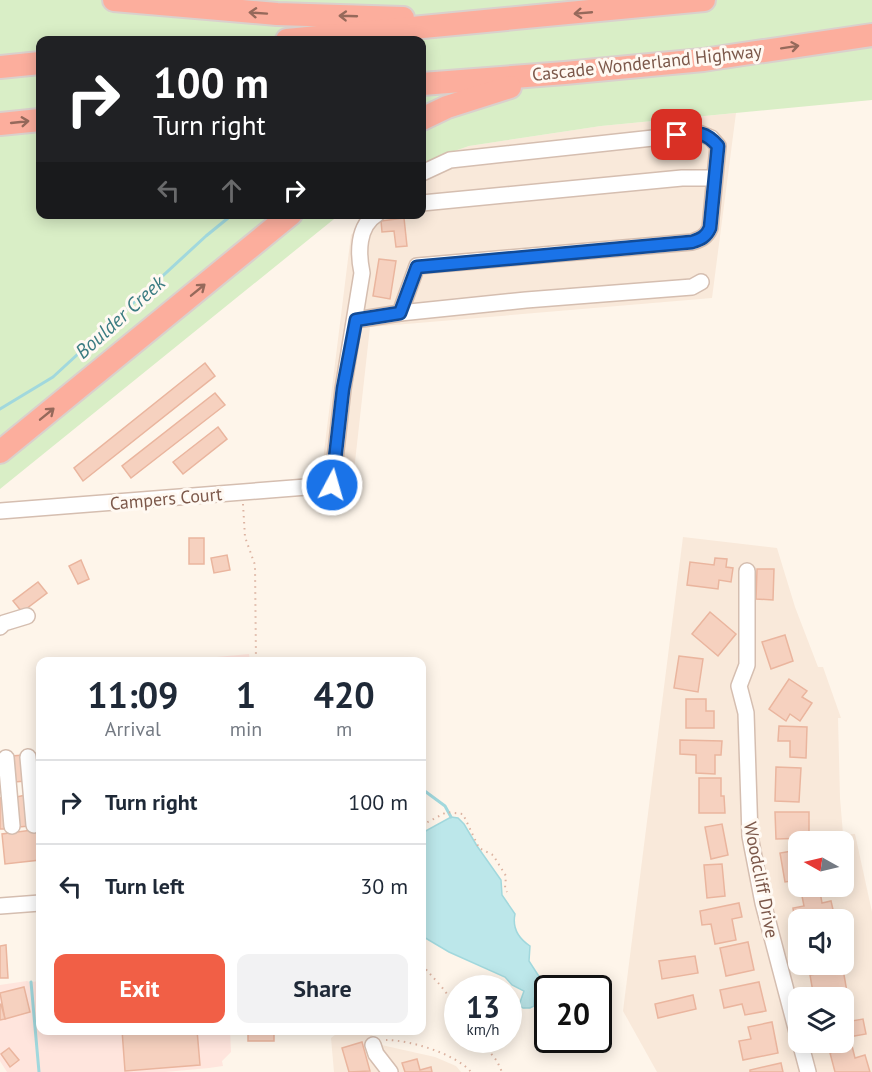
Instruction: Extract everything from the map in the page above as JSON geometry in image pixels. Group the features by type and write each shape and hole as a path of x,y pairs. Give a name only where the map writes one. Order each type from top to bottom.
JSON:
{"highway":[{"path":"114,0 277,14 490,21"},
{"path":"330,36 704,0"},
{"name":"Cascade Wonderland Highway","path":"426,84 565,74 703,60 872,35"},
{"path":"0,67 36,63"},
{"path":"426,117 447,107 491,92 565,74"},
{"path":"0,124 36,120"},
{"path":"0,452 285,219"}],"street":[{"path":"400,313 417,267 692,242 701,239 707,235 710,228 718,146 711,138 699,133 450,160 426,171"},
{"path":"426,203 682,178 714,178"},
{"path":"370,219 361,238 359,258 362,273 356,320 400,313 596,293 692,286 701,282"},
{"name":"Campers Court","path":"0,512 332,485 343,389 356,320"},
{"name":"Woodcliff Drive","path":"747,571 747,665 739,686 746,713 750,836 763,903 788,998"},
{"path":"0,627 4,623 27,616"},
{"path":"28,757 36,787 34,825"},
{"path":"6,758 4,790 12,826"},
{"path":"4,790 36,787"},
{"path":"0,906 36,903"},
{"path":"373,1045 376,1054 390,1072"},
{"path":"803,1053 808,1072"}],"path":[{"path":"243,493 245,537 255,565 256,657"},
{"path":"426,823 447,812 463,814 479,848 493,855 506,876 507,892"},
{"path":"426,969 444,990"},
{"path":"373,1045 389,1040 414,1045 456,1059 471,1072"},
{"path":"491,1053 502,1072"}],"shaded area":[{"path":"736,113 712,298 370,327 354,471 322,468 351,235 358,228 361,219 426,219 426,165 439,156 469,146 601,126"},
{"path":"683,537 777,548 795,607 818,667 823,667 841,718 838,718 843,831 788,831 788,897 854,897 855,834 872,912 872,1072 657,1072 623,1011"},
{"path":"249,654 249,657 217,657"},
{"path":"36,981 36,1032 31,982"},
{"path":"30,982 38,1072 7,1072 0,1061 0,985"},
{"path":"36,1035 230,1035 231,1052 222,1061 223,1066 165,1072 40,1072"},
{"path":"335,1035 372,1035 377,1044 435,1057 456,1066 461,1072 334,1072 331,1038"}],"green space":[{"path":"0,0 872,0 872,100 601,126 469,146 440,156 426,165 426,36 36,36 36,219 334,219 0,489"}],"water":[{"path":"451,817 458,818 501,880 502,895 515,914 514,924 517,932 530,946 529,961 538,975 534,975 534,1006 522,1007 524,991 522,990 522,975 501,975 449,952 426,938 426,831"}],"building":[{"path":"404,219 407,246 396,247 394,231 382,232 381,221"},
{"path":"379,259 396,261 390,299 373,296"},
{"path":"205,363 215,376 83,481 74,468"},
{"path":"215,393 225,405 131,478 122,466"},
{"path":"218,427 227,439 183,474 173,462"},
{"path":"189,538 204,538 204,564 189,564"},
{"path":"227,555 230,570 214,573 211,558"},
{"path":"715,558 727,559 726,567 733,568 731,582 719,580 718,589 687,585 690,562 714,565"},
{"path":"81,560 89,579 78,584 69,566"},
{"path":"757,569 774,569 773,600 756,599"},
{"path":"38,582 47,593 22,612 13,601"},
{"path":"710,612 736,634 718,656 692,634"},
{"path":"785,635 793,661 771,669 762,642"},
{"path":"679,656 703,659 698,692 674,688"},
{"path":"789,679 807,691 802,697 812,703 800,721 790,714 786,721 769,709"},
{"path":"686,699 706,699 706,711 714,711 714,728 686,728"},
{"path":"779,726 807,727 806,758 790,757 790,741 778,741"},
{"path":"680,740 722,741 721,755 715,755 715,774 696,773 696,755 680,754"},
{"path":"34,754 36,754 36,780"},
{"path":"23,755 25,781 15,782 12,756"},
{"path":"776,767 801,768 799,802 775,801"},
{"path":"699,778 721,778 721,796 724,796 725,813 699,813"},
{"path":"26,795 29,826 19,827 16,797"},
{"path":"5,797 8,829 0,829 0,798"},
{"path":"775,812 809,812 809,831 788,831 788,839 776,839"},
{"path":"722,824 728,855 711,859 705,827"},
{"path":"36,830 36,860 5,864 2,834"},
{"path":"788,852 788,882 785,882 780,853"},
{"path":"722,864 725,896 707,898 704,865"},
{"path":"802,897 821,897 822,903 831,901 833,909 793,909 804,906"},
{"path":"739,903 742,917 732,919 736,940 715,944 711,924 702,925 700,911"},
{"path":"748,942 754,970 726,976 720,948"},
{"path":"6,945 8,978 0,978 0,946"},
{"path":"695,956 698,973 662,979 659,961"},
{"path":"810,975 844,975 846,987 812,987"},
{"path":"759,982 766,1011 745,1015 742,1004 724,1008 720,990"},
{"path":"24,987 30,1012 5,1019 0,993"},
{"path":"693,995 696,1009 658,1018 655,1004"},
{"path":"0,1005 5,1019 0,1020"},
{"path":"863,1019 866,1034 854,1036 854,1021"},
{"path":"772,1022 778,1053 743,1060 739,1041 751,1039 748,1027"},
{"path":"122,1035 197,1035 200,1065 125,1071"},
{"path":"248,1035 274,1035 274,1041 248,1041"},
{"path":"362,1042 370,1071 349,1072 342,1048"},
{"path":"9,1048 19,1060 10,1067 1,1054"},
{"path":"830,1053 854,1053 855,1058 865,1055 870,1072 835,1072"},
{"path":"417,1059 420,1070 431,1067 432,1072 405,1072 402,1063"},
{"path":"781,1063 783,1072 750,1072 750,1070"}],"waterway":[{"name":"Boulder Creek","path":"0,409 53,377 227,219"},
{"path":"426,792 445,806 451,817"},
{"path":"31,982 39,1072"}],"route":[{"path":"332,485 343,389 356,320 400,313 417,267 692,242 701,239 707,235 710,228 718,146 711,138 699,133 677,135"}]}
